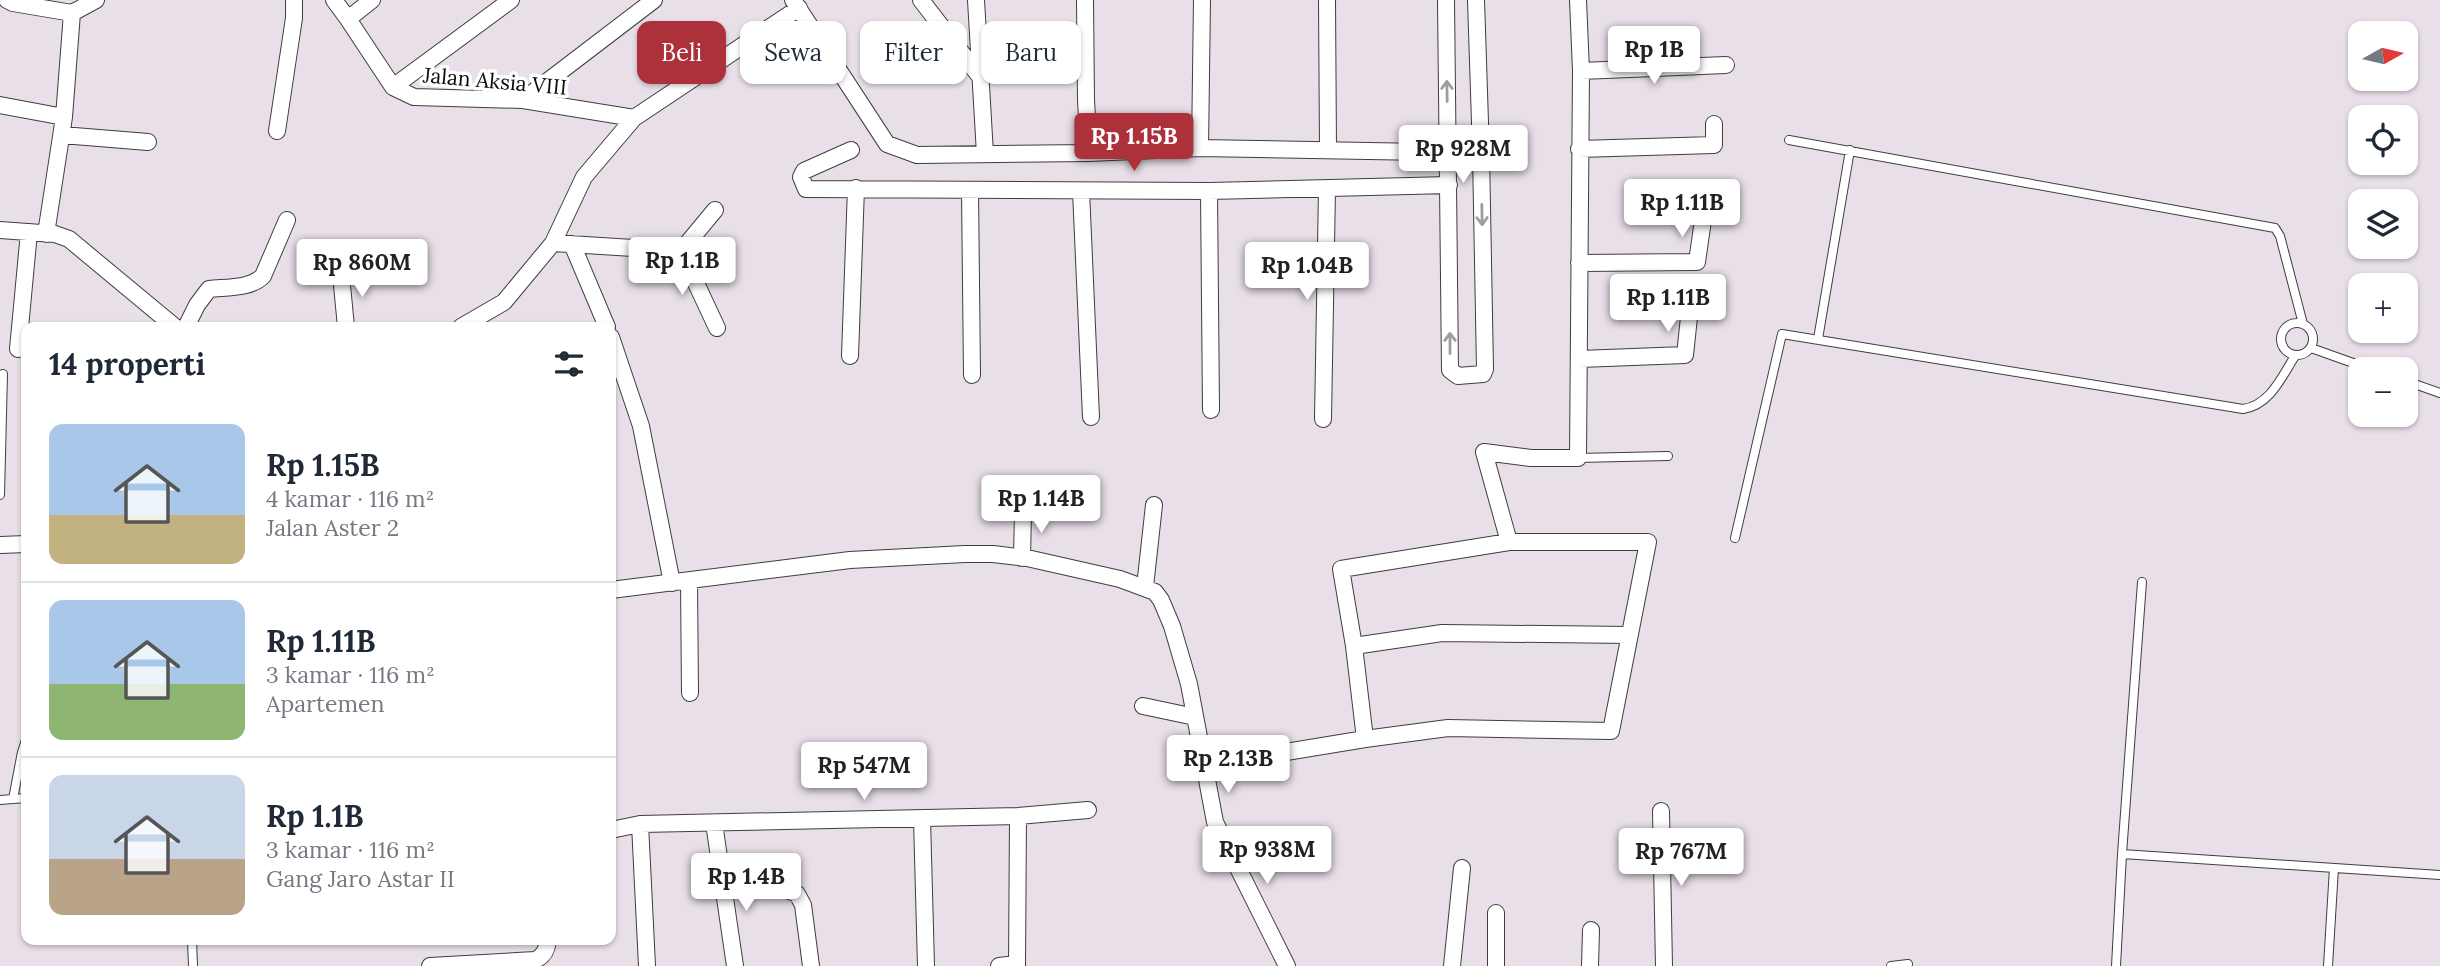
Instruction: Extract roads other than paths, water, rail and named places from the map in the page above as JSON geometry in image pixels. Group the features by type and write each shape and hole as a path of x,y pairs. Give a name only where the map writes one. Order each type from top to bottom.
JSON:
{"street":[{"path":"7,0 72,13 96,0"},
{"path":"277,131 294,18 294,0"},
{"name":"Jalan Aksia VIII","path":"334,0 353,15 393,87 414,97 523,100 634,118"},
{"path":"353,15 372,0"},
{"path":"393,87 511,0"},
{"path":"523,100 654,0"},
{"path":"921,0 981,78"},
{"path":"976,0 981,78"},
{"path":"1085,0 1088,153"},
{"path":"1200,148 1202,0"},
{"path":"1327,0 1328,149"},
{"path":"1446,0 1450,370 1454,376 1483,374 1485,369 1476,0"},
{"path":"1508,541 1484,452 1531,458 1578,458 1581,71 1578,0"},
{"path":"470,322 504,302 553,243 584,177 634,118 796,4 887,144 917,155 1088,153 1200,148 1481,153"},
{"path":"46,234 62,135 72,13"},
{"path":"1581,71 1726,65"},
{"path":"981,84 985,154"},
{"path":"0,105 64,117"},
{"path":"1579,149 1714,145 1714,124"},
{"path":"62,135 148,142"},
{"path":"851,150 804,171 801,177 807,189 1209,191 1449,185"},
{"path":"850,356 856,188"},
{"path":"1323,419 1327,189"},
{"path":"970,190 972,375"},
{"path":"1081,191 1091,417"},
{"path":"1209,191 1211,411"},
{"path":"681,251 715,210"},
{"path":"188,322 209,289 258,281 263,276 287,220"},
{"path":"1579,263 1697,262 1703,220"},
{"path":"0,230 62,235 169,322"},
{"path":"18,349 29,232"},
{"path":"553,243 681,251"},
{"path":"572,244 605,322"},
{"path":"681,251 717,328"},
{"path":"341,275 346,322"},
{"path":"1580,359 1685,355 1689,317"},
{"path":"616,352 641,426 672,583"},
{"path":"1145,587 1154,505"},
{"path":"1022,558 1023,512"},
{"path":"1280,753 1448,728 1611,731 1648,542 1508,541 1341,569 1354,646 1365,739"},
{"path":"0,545 21,544"},
{"path":"616,589 886,557 979,554 1022,558 1120,579 1155,592 1172,626 1189,684 1214,822 1287,966"},
{"path":"689,581 690,693"},
{"path":"1354,646 1442,633 1630,635"},
{"path":"1143,706 1195,717"},
{"path":"616,829 640,824 1018,816 1088,810"},
{"path":"1661,811 1664,966"},
{"path":"999,966 1017,965 1018,816"},
{"path":"922,819 926,966"},
{"path":"714,823 735,966"},
{"path":"640,824 647,966"},
{"path":"1452,966 1462,868"},
{"path":"723,880 778,886 797,894 803,905 811,966"},
{"path":"1496,913 1496,966"},
{"path":"1590,966 1591,930"},
{"path":"430,966 535,961 547,950 548,945"}],"lane":[{"path":"1789,140 2275,228 2280,236 2303,324 2313,334 2314,341 2304,355 2287,353 2282,346 2283,331 2295,323 2303,324"},
{"path":"1818,340 1850,150"},
{"path":"1735,538 1782,334 2242,409 2255,407 2263,402 2295,356"},
{"path":"2311,348 2348,361"},
{"path":"0,495 3,374"},
{"path":"2418,385 2440,393"},
{"path":"1578,458 1668,456"},
{"path":"2116,966 2142,582"},
{"path":"13,799 21,757"},
{"path":"0,800 21,798"},
{"path":"2122,854 2440,875"},
{"path":"2328,966 2333,869"},
{"path":"192,945 193,966"},
{"path":"1891,966 1908,964"}]}
